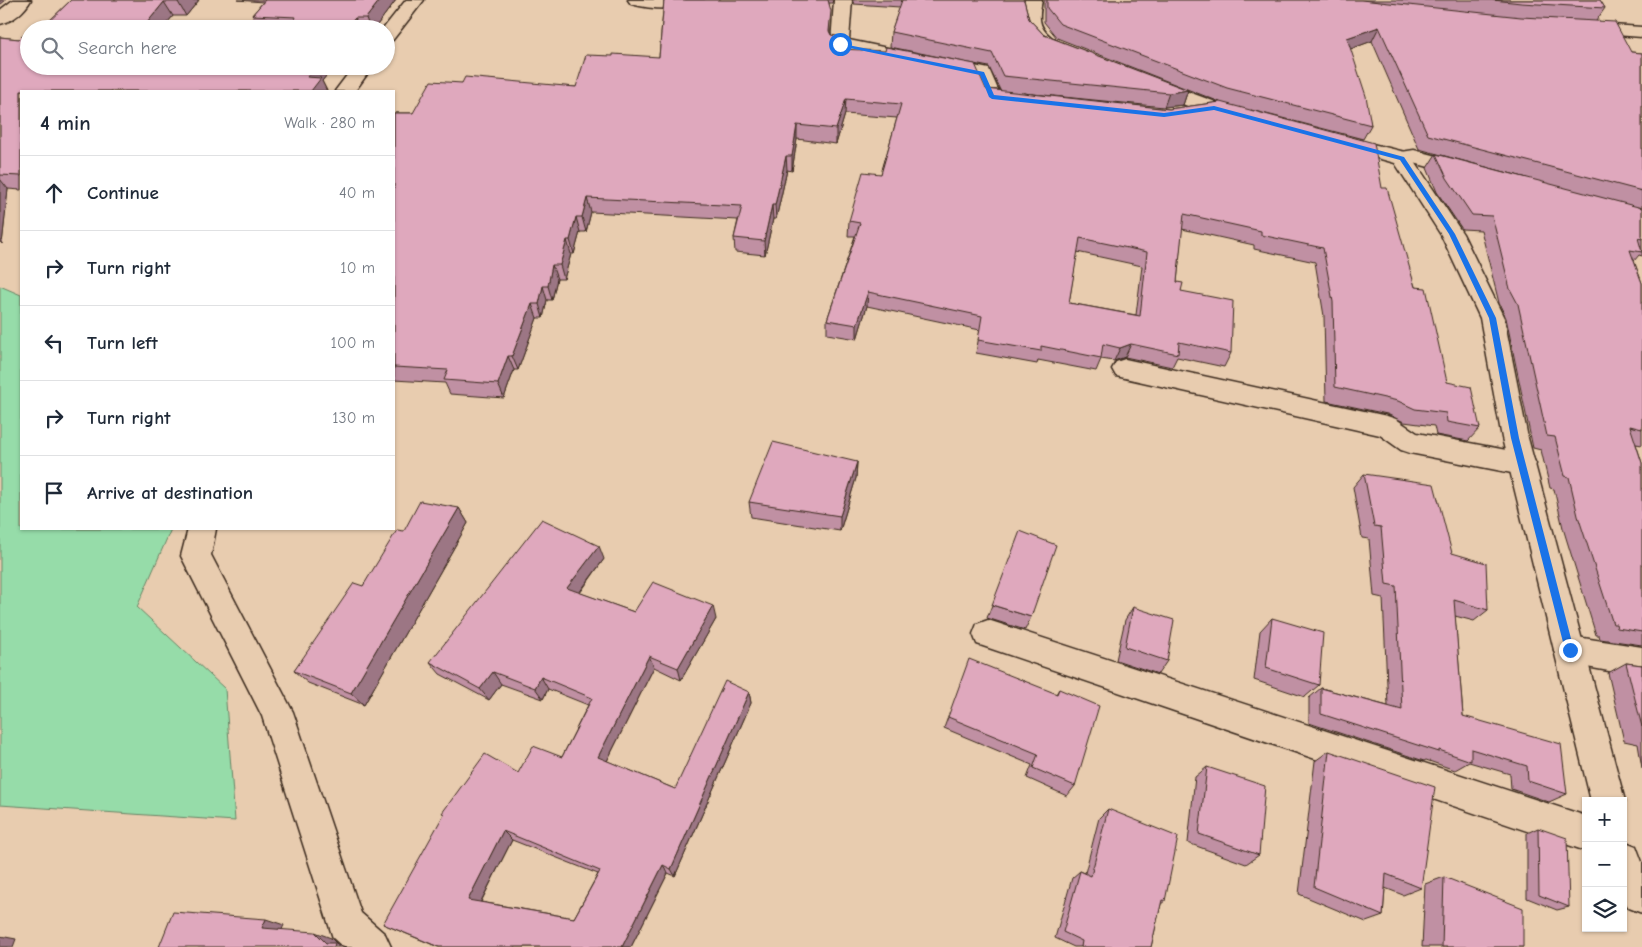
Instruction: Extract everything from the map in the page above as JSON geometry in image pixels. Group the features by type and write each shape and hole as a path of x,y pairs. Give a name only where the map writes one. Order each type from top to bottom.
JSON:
{"street":[{"path":"0,19 20,4 22,0"},
{"path":"395,25 414,0"},
{"path":"637,0 657,4 695,0"},
{"path":"843,0 840,44 982,74 992,97 1040,102"},
{"path":"1033,0 1030,20 1036,32 1049,44 1076,55"},
{"path":"1562,27 1642,32"},
{"path":"346,90 357,75"},
{"path":"1130,76 1214,108 1261,120"},
{"path":"1174,113 1214,108"},
{"path":"1317,136 1402,158 1414,156 1490,176"},
{"path":"1402,158 1452,234 1492,318 1522,464 1607,797"},
{"path":"1125,369 1386,426 1410,442 1522,464"},
{"path":"202,530 196,556 277,712 346,925 372,947"},
{"path":"988,634 1582,833"},
{"path":"1570,650 1642,662"},
{"path":"1627,873 1642,895"}],"green space":[{"path":"0,286 20,295 20,530 171,530 137,607 225,689 235,821 0,805"}],"building":[{"path":"71,0 179,0 178,2 164,2 149,20 50,20"},
{"path":"265,0 380,0 366,18 355,18 353,20 294,20 296,17 252,15"},
{"path":"664,0 828,0 831,11 829,31 831,35 837,36 840,49 885,51 886,47 975,64 986,89 1169,109 1220,102 1374,143 1382,188 1387,188 1415,287 1426,288 1447,382 1471,387 1480,428 1447,422 1446,413 1415,409 1398,401 1335,387 1333,302 1323,248 1261,235 1261,231 1184,214 1177,282 1183,283 1181,291 1233,301 1231,353 1179,342 1178,354 1131,344 1120,348 1103,344 1101,358 1041,346 1041,351 978,340 982,316 868,292 857,325 827,320 860,223 849,221 863,172 881,174 901,104 846,99 836,129 797,125 792,156 786,156 775,205 772,205 764,241 734,238 742,206 587,198 582,217 576,217 570,240 567,240 560,265 552,265 548,286 543,286 539,304 532,304 512,356 508,356 498,384 444,380 448,370 395,367 395,113 413,113 431,81 462,83 465,77 576,87 586,55 613,56 613,54 659,57","holes":["1080,238 1147,252 1140,316 1069,303"]},
{"path":"902,0 1024,0 1029,19 1044,35 1188,90 1169,93 1003,76 992,53 891,32"},
{"path":"1047,0 1361,0 1521,17 1615,22 1631,52 1642,53 1642,191 1428,135 1379,27 1347,38 1366,96 1371,125 1227,88 1060,24 1047,8"},
{"path":"1493,0 1600,0 1605,8 1521,3"},
{"path":"0,37 19,39 20,75 309,75 307,77 321,78 312,90 20,90 20,176 0,175"},
{"path":"1436,154 1642,208 1642,239 1638,238 1642,252 1630,250 1642,283 1642,429 1630,426 1642,463 1642,632 1617,628 1616,624 1613,624 1578,516 1569,477 1565,476 1555,437 1547,436 1518,304 1510,289 1492,216 1472,215 1447,178"},
{"path":"773,442 857,462 840,516 749,502"},
{"path":"1364,474 1434,484 1452,553 1486,563 1488,610 1454,600 1463,716 1561,744 1567,794 1528,781 1527,766 1471,749 1471,761 1321,714 1321,688 1402,710 1396,586 1386,584 1381,527 1374,526"},
{"path":"420,501 459,508 351,693 294,671 354,583 363,586 397,530 404,531"},
{"path":"542,519 599,546 567,588 634,612 653,582 713,606 678,668 649,656 598,757 675,789 725,681 749,692 671,869 663,865 622,947 439,947 383,924 444,814 442,813 485,754 518,773 533,746 562,757 592,698 541,677 535,688 493,672 480,689 430,662","holes":["503,831 600,871 574,918 468,900"]},
{"path":"1020,531 1056,545 1031,617 992,605"},
{"path":"1133,607 1174,620 1167,661 1125,647"},
{"path":"1272,618 1323,633 1319,685 1266,668"},
{"path":"969,659 1057,694 1059,689 1099,706 1075,786 1033,768 1038,754 948,717"},
{"path":"1626,663 1642,665 1642,727"},
{"path":"1329,751 1435,787 1421,888 1386,874 1383,916 1314,887"},
{"path":"1207,767 1265,786 1259,855 1199,834"},
{"path":"1108,809 1178,837 1165,901 1162,900 1151,947 1081,947 1082,941 1063,932 1080,871 1091,876"},
{"path":"1538,828 1567,838 1569,907 1539,895"},
{"path":"1444,877 1523,908 1523,947 1442,947"},
{"path":"173,912 266,919 262,928 315,932 326,943 335,943 334,947 159,947"}],"route":[{"path":"840,44 982,74 992,97 1164,115 1214,108 1402,158 1452,234 1492,318 1515,438 1570,650"}]}
